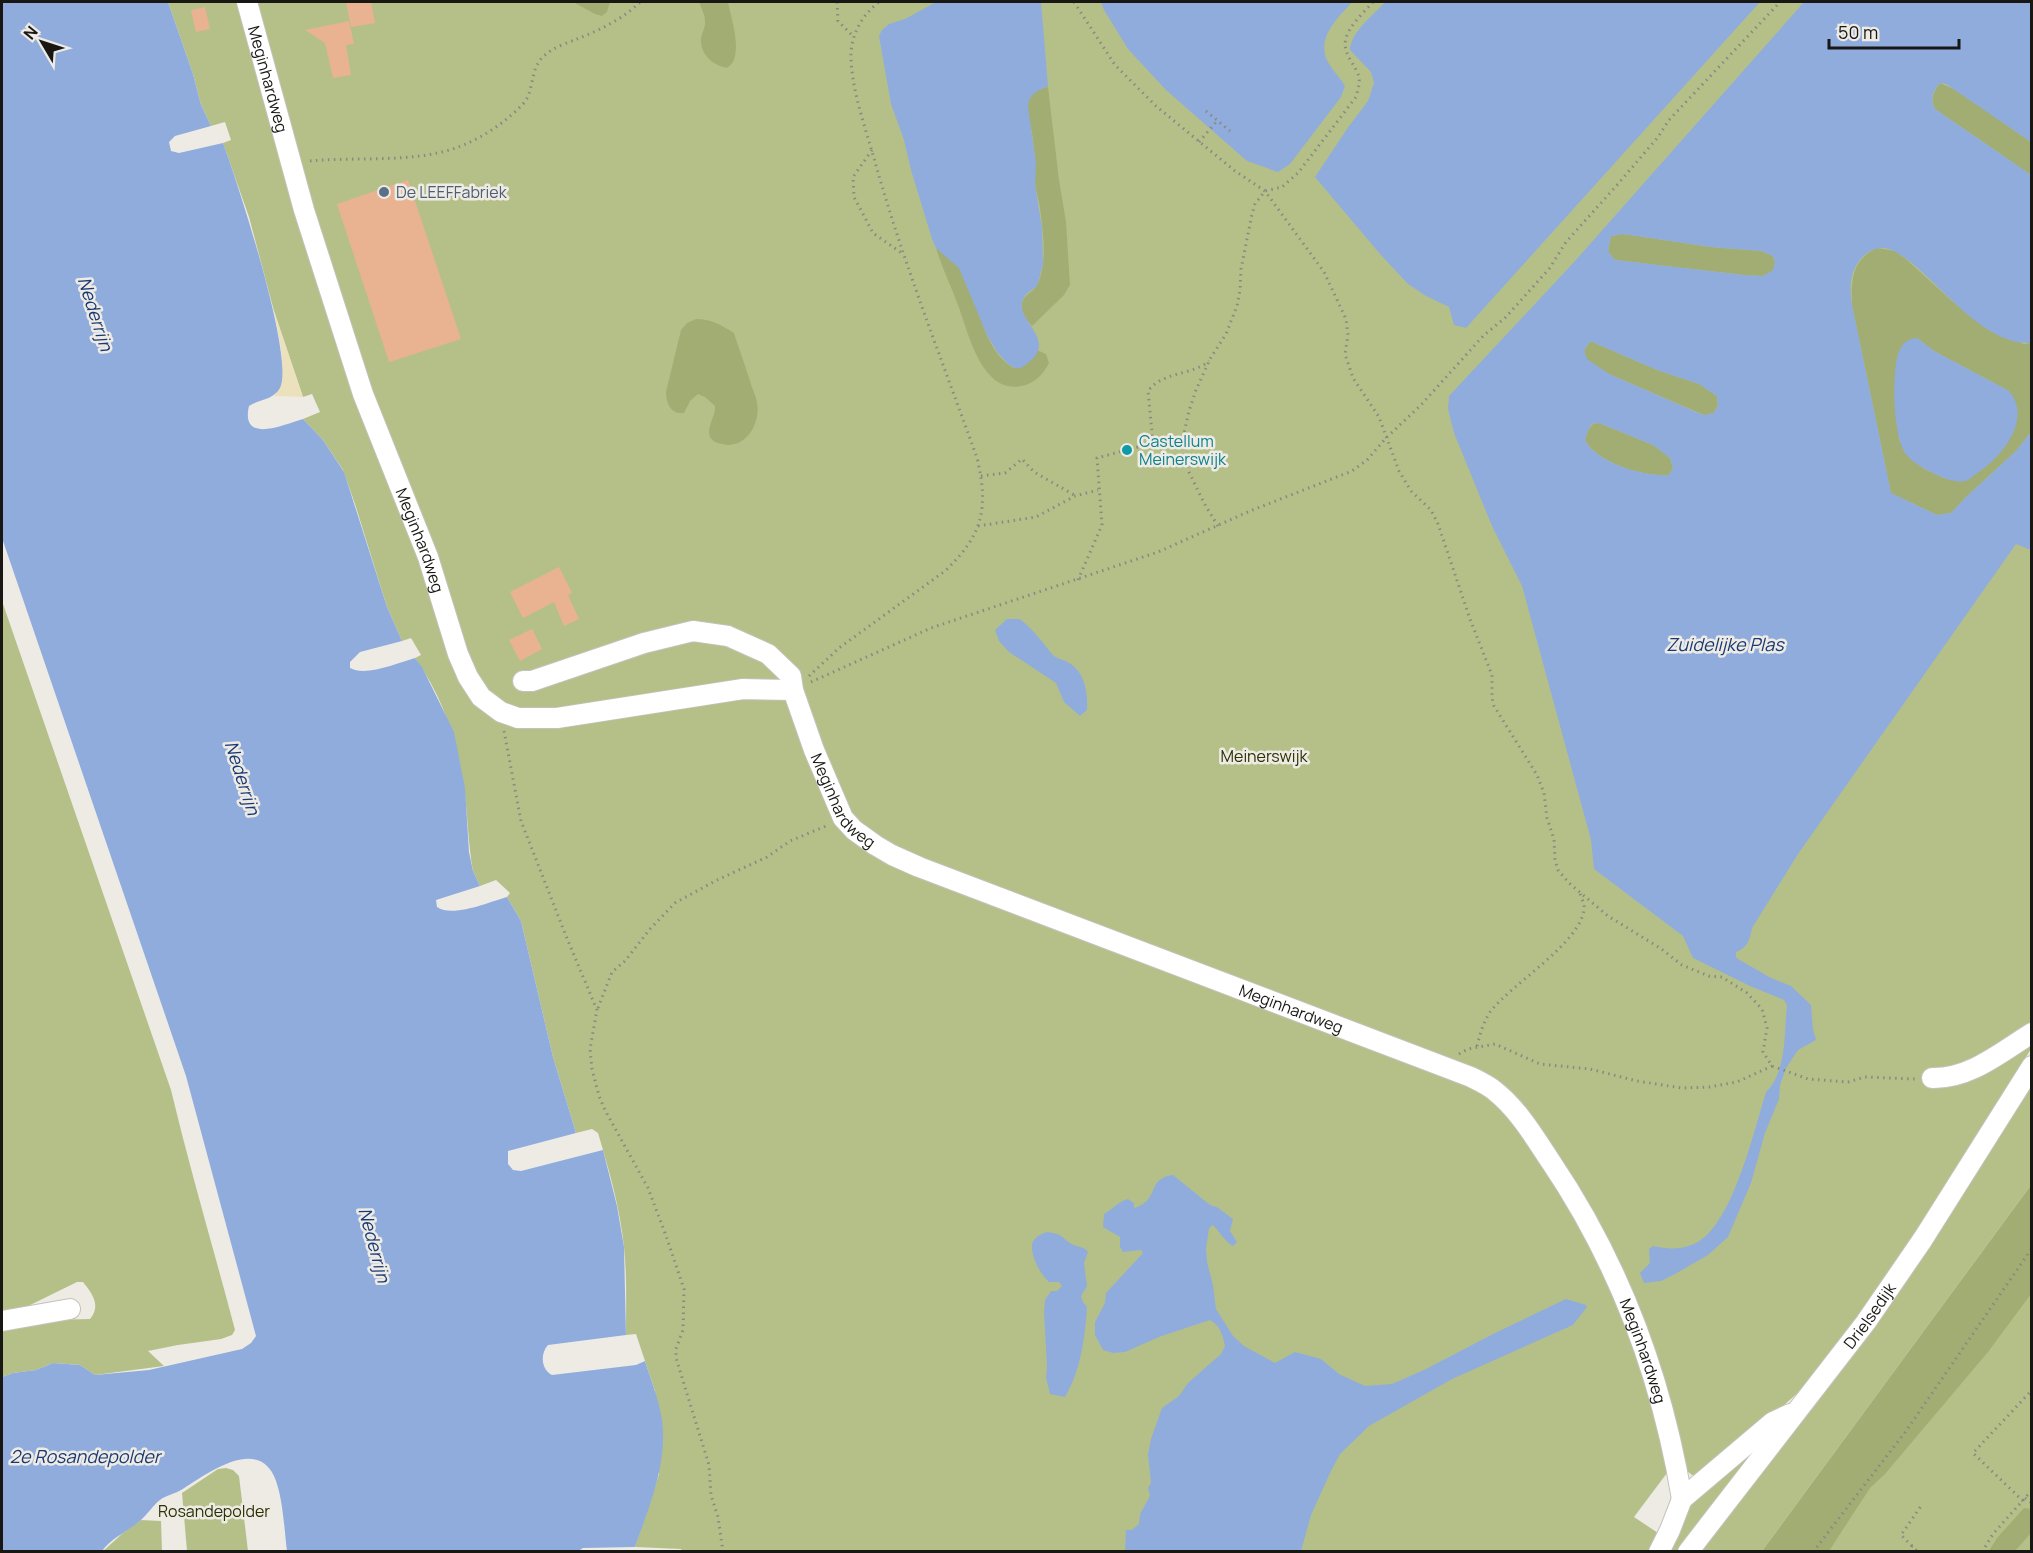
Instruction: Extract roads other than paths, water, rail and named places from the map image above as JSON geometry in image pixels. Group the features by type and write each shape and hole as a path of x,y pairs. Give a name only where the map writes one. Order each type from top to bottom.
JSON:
{"street":[{"name":"Meginhardweg","path":"247,2 303,210 363,394 428,556 458,654 468,677 482,697 501,712 518,718 557,718 742,689 793,690 814,750 843,818 854,830 892,855 1472,1077 1495,1091 1514,1110 1566,1185 1592,1229 1636,1325 1661,1401 1682,1498"},
{"path":"524,681 532,681 644,643 693,631 728,636 768,654 791,676 793,690"},
{"path":"1932,1078 1954,1076 1967,1071 2031,1033"},
{"name":"Drielsedijk","path":"1688,1551 1866,1322 2031,1066"},
{"path":"2,1321 70,1309"},
{"path":"1659,1551 1682,1498 1773,1422 1799,1409"}],"water":[{"path":"2,2 168,2 193,74 201,105 211,126 175,136 169,142 171,151 179,153 223,143 262,268 279,342 282,370 280,388 270,397 249,406 248,418 251,425 257,429 276,427 303,419 323,440 344,472 387,607 402,641 360,652 350,662 350,668 373,670 415,658 422,667 454,732 465,788 469,852 473,871 480,886 436,900 437,907 452,911 461,910 507,897 521,921 553,1057 576,1133 508,1151 508,1164 513,1170 521,1171 603,1150 617,1206 624,1247 626,1335 548,1345 543,1361 546,1369 552,1375 636,1365 645,1361 661,1413 663,1436 656,1485 635,1547 583,1548 577,1552 287,1551 280,1495 273,1474 259,1461 248,1459 224,1465 179,1491 162,1498 141,1520 110,1542 102,1551 2,1551 2,1377 36,1370 53,1363 80,1365 95,1375 149,1370 242,1349 256,1336 186,1076 2,538"},
{"path":"936,2 1041,2 1048,86 1032,96 1028,107 1036,163 1035,184 1042,228 1043,264 1037,286 1024,297 1022,307 1035,332 1038,349 1033,358 1021,368 1008,364 997,352 987,335 959,268 936,248 891,104 879,36 889,24 905,19"},
{"path":"1101,2 1352,2 1331,27 1324,50 1330,65 1345,86 1341,97 1290,164 1278,172 1247,161 1166,90 1128,49"},
{"path":"1385,2 1760,2 1466,328 1454,325 1449,307 1408,284 1315,177 1368,101 1374,83 1371,72 1350,50 1351,43 1354,36"},
{"name":"Zuidelijke Plas","path":"1804,2 2031,2 2031,142 1946,84 1940,83 1932,99 1935,109 2031,175 2031,343 2012,341 1994,333 1959,307 1911,263 1888,249 1873,250 1860,259 1853,274 1851,287 1852,305 1891,493 1937,515 1951,513 2016,451 2031,432 2031,550 2016,544 1798,854 1752,928 1746,946 1736,952 1738,959 1771,978 1791,986 1811,1005 1816,1040 1798,1050 1786,1068 1780,1085 1779,1099 1765,1133 1751,1183 1728,1237 1708,1255 1675,1274 1661,1281 1644,1283 1640,1273 1650,1263 1649,1249 1653,1246 1674,1248 1694,1244 1708,1234 1720,1219 1740,1176 1766,1092 1778,1074 1785,1039 1787,1005 1784,1000 1693,958 1683,936 1594,869 1591,840 1522,586 1492,526 1454,433 1448,409 1449,396 1575,261","holes":["1623,234 1711,247 1761,251 1773,256 1775,263 1773,270 1763,276 1615,260 1608,251 1611,236","1590,341 1657,370 1699,384 1717,396 1718,405 1714,413 1703,415 1609,374 1587,359 1584,351","1599,423 1653,445 1670,458 1673,468 1669,475 1635,471 1610,462 1599,455 1585,440 1592,424"]},
{"path":"1917,338 1934,351 2009,391 2016,402 2018,413 2016,425 2004,448 1987,466 1966,481 1950,480 1927,470 1911,459 1902,446 1897,427 1895,404 1896,363 1902,346 1911,339"},
{"path":"1007,619 1020,619 1054,656 1067,662 1079,672 1086,690 1087,703 1087,710 1080,716 1064,702 1056,683 1009,652 999,641 995,630"},
{"path":"1173,1175 1210,1205 1217,1207 1233,1219 1230,1231 1237,1242 1233,1246 1213,1225 1209,1228 1207,1262 1216,1309 1233,1336 1244,1346 1275,1363 1295,1352 1321,1359 1339,1374 1365,1386 1392,1384 1566,1299 1587,1307 1573,1325 1452,1379 1369,1426 1340,1454 1311,1515 1301,1551 1125,1551 1126,1530 1132,1530 1139,1524 1140,1514 1150,1496 1148,1454 1162,1408 1179,1396 1188,1383 1221,1354 1225,1346 1219,1328 1210,1320 1159,1337 1125,1352 1113,1353 1103,1350 1095,1335 1095,1322 1105,1303 1106,1293 1143,1253 1141,1250 1123,1252 1120,1247 1120,1237 1103,1227 1104,1214 1128,1199 1134,1203 1134,1208 1142,1205 1151,1195 1159,1180"},
{"path":"1047,1232 1060,1235 1088,1252 1084,1263 1087,1286 1081,1296 1087,1307 1083,1342 1075,1376 1065,1397 1050,1394 1046,1378 1045,1300 1051,1291 1057,1291 1062,1286 1059,1282 1049,1282 1046,1279 1033,1255 1034,1240"}],"place":[{"name":"De LEEFFabriek","path":"384,192"},
{"name":"Castellum Meinerswijk","path":"1127,450"}],"water label":[{"name":"Nederrijn","path":"95,314"},
{"name":"Nederrijn","path":"242,778"},
{"name":"Nederrijn","path":"374,1245"},
{"name":"2e Rosandepolder","path":"85,1457"}],"park label":[{"name":"Meinerswijk","path":"1264,756"},
{"name":"Rosandepolder","path":"214,1511"}]}
